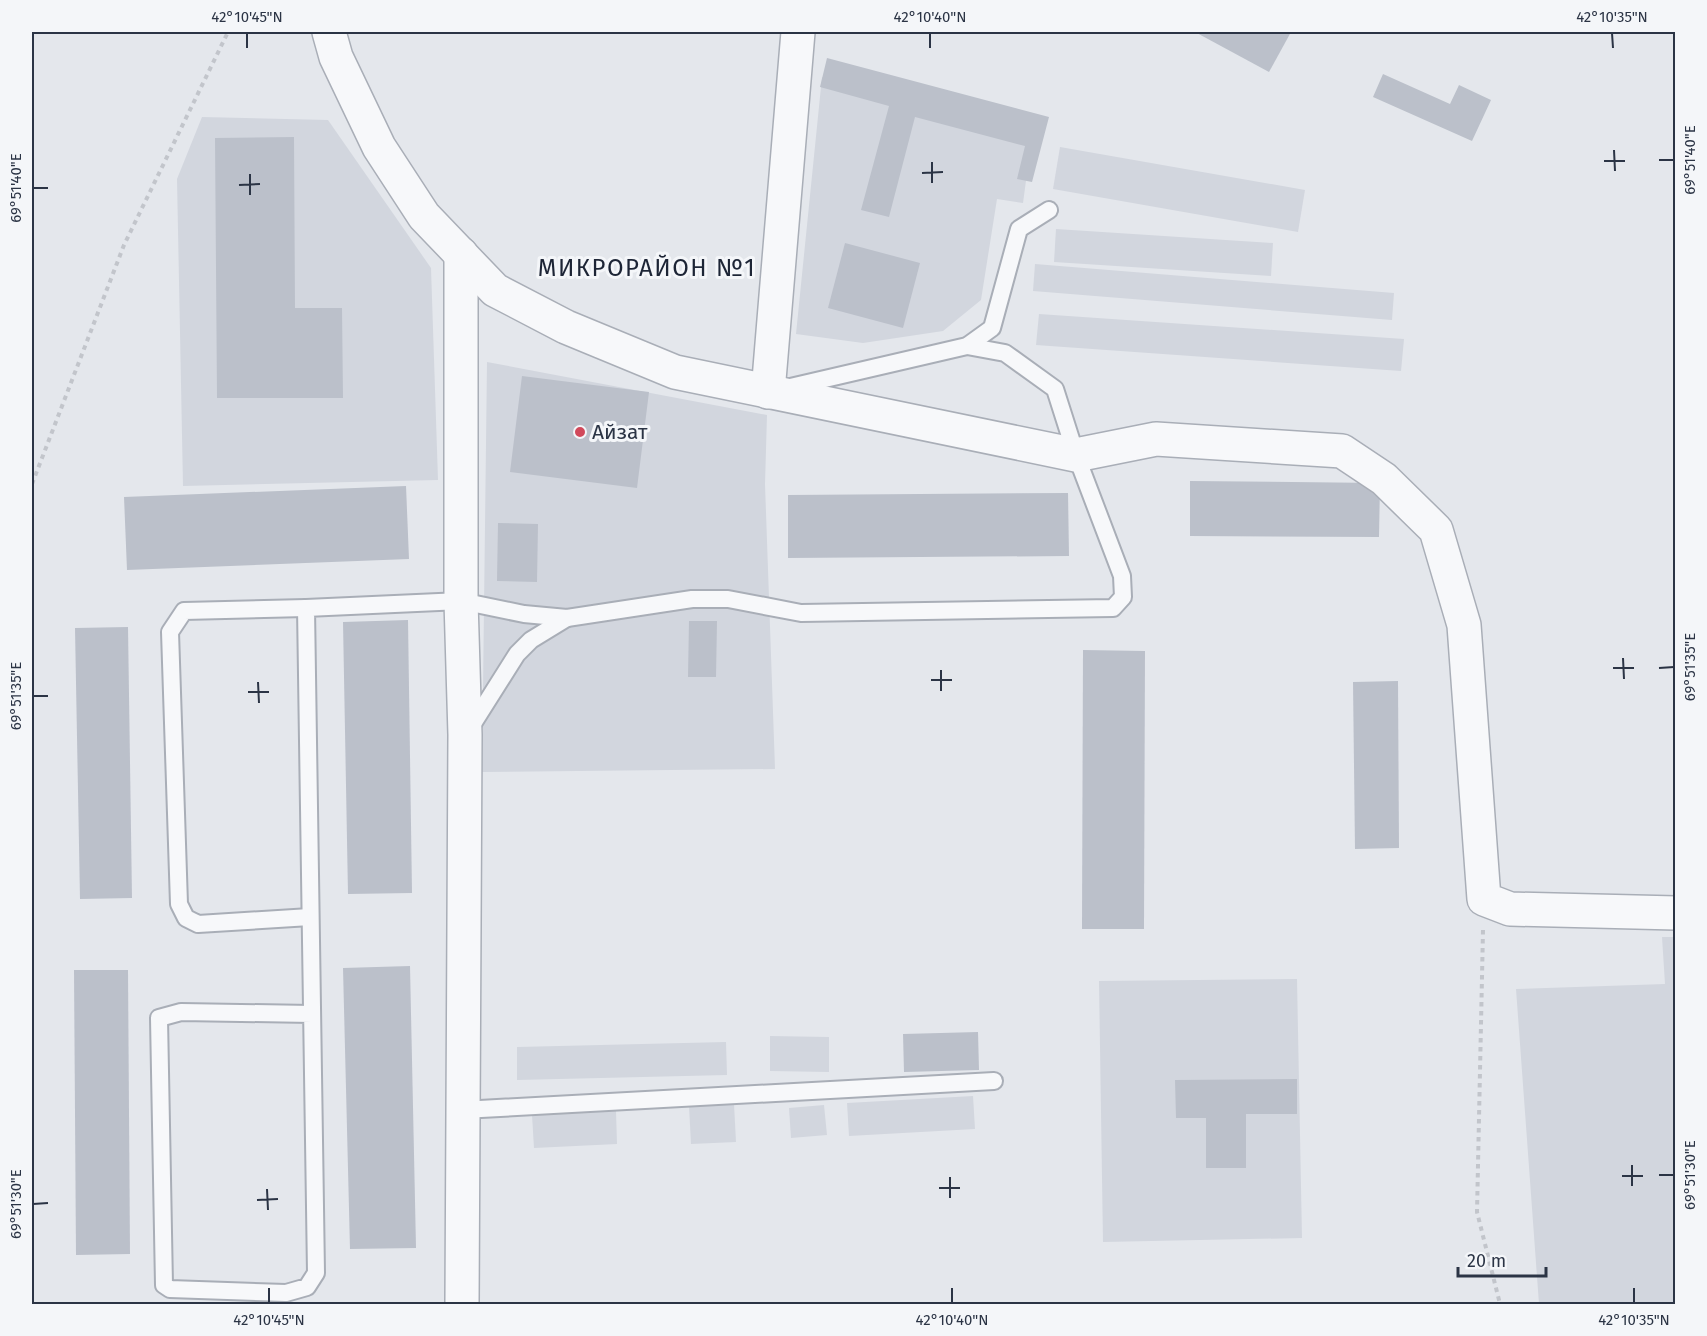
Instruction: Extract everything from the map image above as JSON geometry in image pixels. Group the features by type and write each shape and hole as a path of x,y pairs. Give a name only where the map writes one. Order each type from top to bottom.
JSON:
{"street":[{"path":"328,32 336,57 379,147 424,216 495,290 566,327 675,372 1076,455 1156,439 1342,451 1384,479 1436,530 1464,625 1484,899 1510,909 1676,913"},
{"path":"768,392 798,32"},
{"path":"461,254 461,601 465,735 462,1305"}],"lane":[{"path":"768,392 967,346 992,328 1018,229 1049,210"},
{"path":"310,917 198,924 186,918 179,904 170,632 184,611 461,601 524,614 567,618 692,599 728,599 801,613 1113,608 1123,597 1122,576 1076,455 1055,389 1005,353 967,346"},
{"path":"306,608 316,1273 307,1287 286,1293 170,1289 164,1285 159,1018 181,1012 312,1014"},
{"path":"465,735 517,654 531,640 567,618"},
{"path":"462,1110 994,1081"}],"path":[{"path":"32,484 124,245 228,32"},
{"path":"1484,899 1477,1212 1500,1305"}],"shaded area":[{"path":"822,77 1032,136 1023,203 997,199 981,300 943,331 863,343 796,334"},
{"path":"202,117 328,120 431,268 438,480 183,486 177,179"},
{"path":"1060,147 1305,190 1298,232 1053,189"},
{"path":"1056,229 1273,243 1271,276 1054,262"},
{"path":"1035,264 1394,293 1392,320 1033,291"},
{"path":"1039,314 1404,339 1401,371 1036,345"},
{"path":"487,362 767,415 765,484 775,769 482,772"},
{"path":"1662,937 1676,937 1675,1304 1539,1304 1516,989 1665,984"},
{"path":"1297,979 1302,1238 1103,1242 1099,981"},
{"path":"770,1036 829,1037 829,1072 770,1071"},
{"path":"726,1042 727,1075 517,1080 517,1047"},
{"path":"973,1096 975,1129 849,1136 847,1103"},
{"path":"734,1104 736,1142 691,1144 689,1106"},
{"path":"824,1105 827,1135 791,1138 789,1108"},
{"path":"616,1111 617,1144 534,1148 532,1115"}],"building":[{"path":"1195,32 1291,32 1269,72"},
{"path":"827,58 1049,117 1032,182 1017,179 1025,146 915,117 889,217 861,210 889,106 820,87"},
{"path":"1383,74 1450,104 1459,85 1491,100 1472,141 1373,97"},
{"path":"294,137 295,308 342,308 343,398 217,398 215,138"},
{"path":"845,243 920,263 903,328 828,308"},
{"name":"Айзат","path":"522,376 649,392 637,488 510,472"},
{"path":"1190,481 1380,483 1379,537 1190,536"},
{"path":"406,486 409,559 127,570 124,497"},
{"path":"1068,493 1069,556 788,558 788,495"},
{"path":"498,523 538,524 537,582 497,581"},
{"path":"408,620 412,893 348,894 343,622"},
{"path":"689,621 717,621 716,677 688,677"},
{"path":"128,627 132,898 80,899 75,628"},
{"path":"1083,650 1145,651 1144,929 1082,929"},
{"path":"1398,681 1399,848 1355,849 1353,682"},
{"path":"410,966 416,1248 350,1249 343,968"},
{"path":"74,970 128,970 130,1254 76,1255"},
{"path":"978,1032 979,1070 904,1072 903,1034"},
{"path":"1297,1079 1297,1114 1246,1114 1246,1168 1206,1168 1206,1118 1176,1118 1175,1080"}],"place":[{"name":"Айзат","path":"580,432"}],"district":[{"name":"МИКРОРАЙОН №1","path":"647,268"}]}
